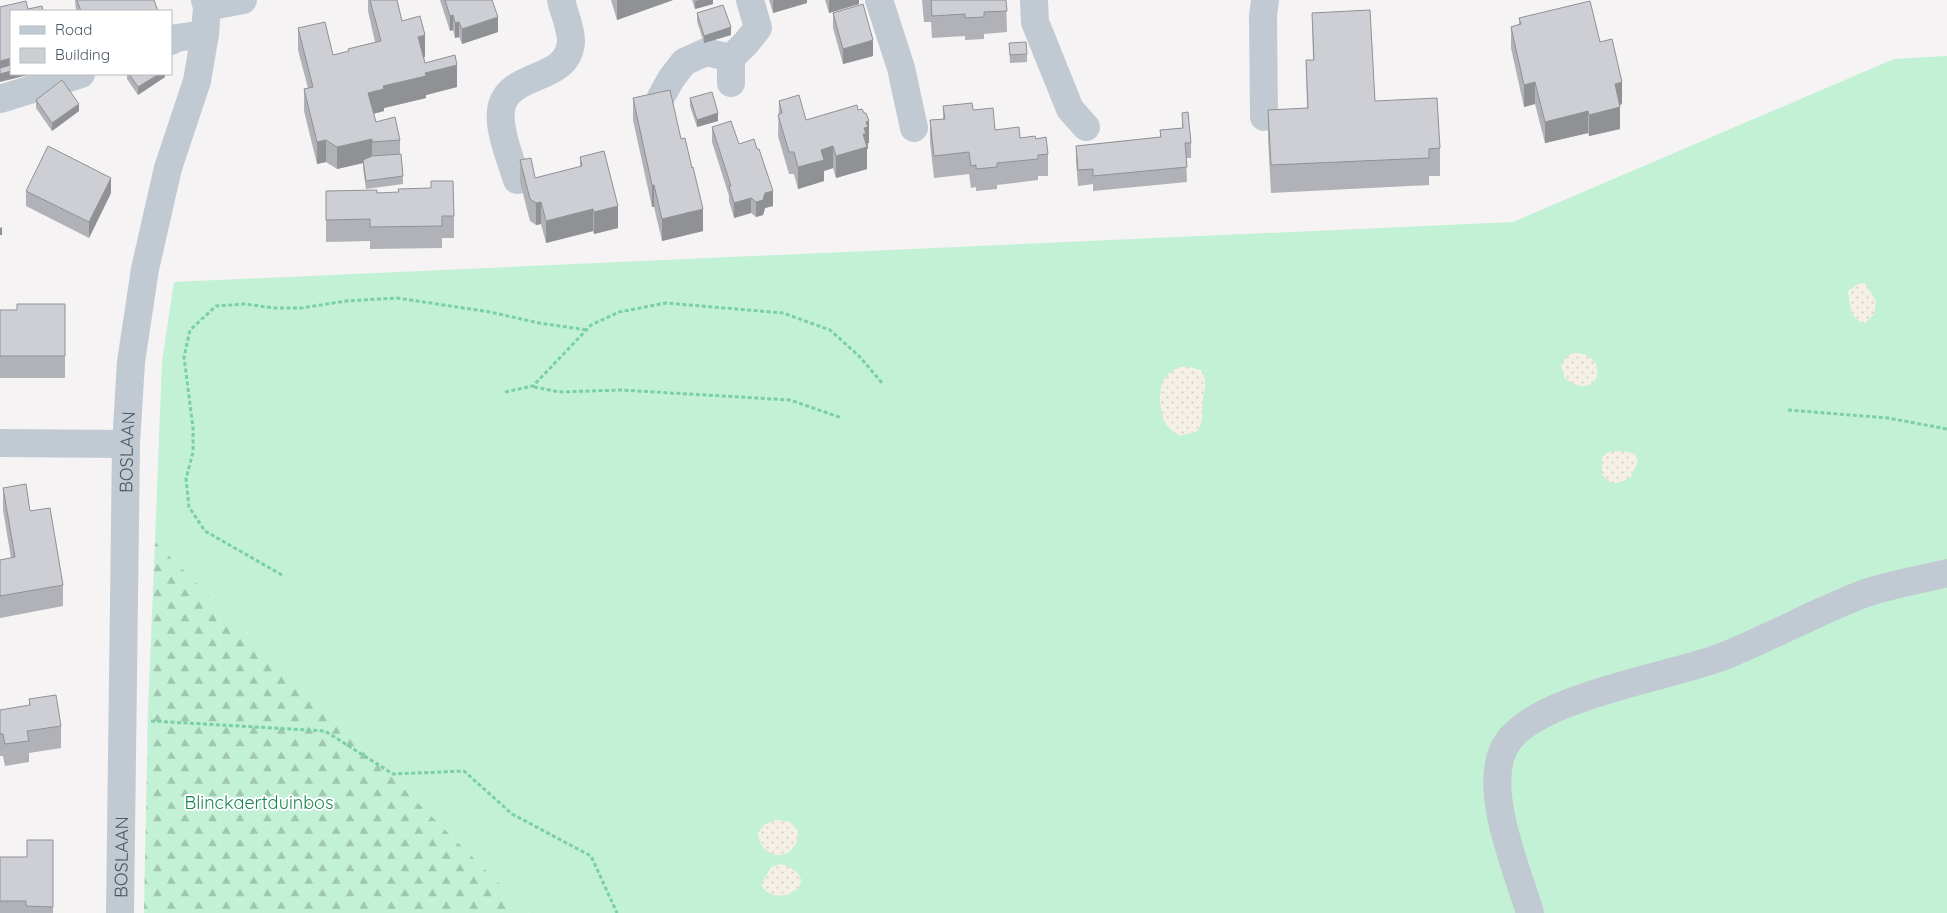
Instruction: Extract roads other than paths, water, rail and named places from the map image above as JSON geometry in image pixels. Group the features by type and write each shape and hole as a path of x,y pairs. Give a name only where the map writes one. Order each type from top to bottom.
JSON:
{"street":[{"path":"206,4 243,0"},
{"path":"517,180 503,134 500,117 502,105 508,92 520,83 551,70 563,61 566,56 571,40 561,0"},
{"path":"661,97 671,79 684,62 706,52 731,71 746,44 758,28 750,0"},
{"path":"879,0 901,68 914,128"},
{"path":"1034,0 1035,22 1070,109 1086,127"},
{"path":"1264,117 1263,16 1265,0"},
{"name":"BOSLAAN","path":"120,913 126,444 132,362 145,270 168,168 197,81 206,4"},
{"path":"172,40 176,38 204,34"},
{"path":"0,99 78,75"},
{"path":"0,443 126,444"},
{"path":"1530,913 1500,816 1496,776 1504,748 1521,728 1560,706 1723,657 1867,593 1947,573"}],"park label":[{"name":"Blinckaertduinbos","path":"259,802"}]}
